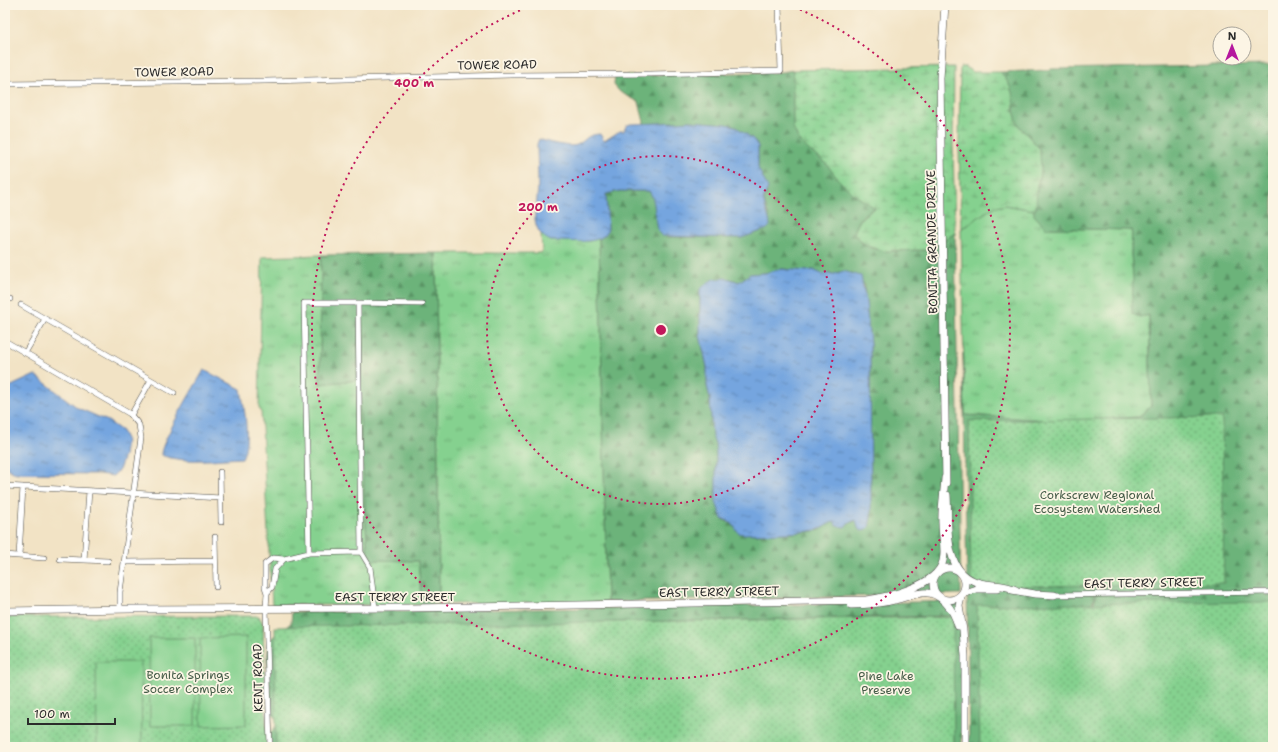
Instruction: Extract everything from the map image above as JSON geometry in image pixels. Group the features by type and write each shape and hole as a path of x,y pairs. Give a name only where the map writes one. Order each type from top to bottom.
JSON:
{"street":[{"name":"TOWER ROAD","path":"5,84 781,71 779,5"},
{"name":"BONITA GRANDE DRIVE","path":"937,573 943,561 942,513 945,478 946,412 940,78 945,5"},
{"path":"309,554 304,303 422,304"},
{"path":"358,303 361,552 370,567 375,608"},
{"path":"21,305 174,393"},
{"path":"25,353 45,319"},
{"path":"5,342 131,415 139,425 141,438 120,592 120,609"},
{"path":"131,415 151,380"},
{"path":"220,472 221,522"},
{"name":"BONITA GRANDE DRIVE","path":"945,478 949,545 955,562 963,575"},
{"path":"5,486 221,498"},
{"path":"19,556 23,487"},
{"path":"84,560 89,491"},
{"path":"215,537 216,588"},
{"path":"267,593 265,587 265,564 272,559 284,559 309,554 361,552"},
{"path":"5,555 44,558"},
{"path":"60,559 108,561"},
{"path":"272,559 278,566"},
{"path":"267,593 272,587 275,569 284,559"},
{"path":"124,562 215,562"},
{"path":"965,660 960,649 960,634 957,620 947,604 935,592 933,586 937,573 942,569 949,567 956,569 963,575 966,585 959,606 963,630 965,660 966,747"},
{"name":"EAST TERRY STREET","path":"5,610 375,608 866,600 880,598 918,585 937,573"},
{"name":"EAST TERRY STREET","path":"963,575 975,582 1009,587 1034,594 1273,592"},
{"name":"EAST TERRY STREET","path":"962,594 983,589 1016,590"},
{"name":"EAST TERRY STREET","path":"785,602 870,605 895,601 923,592 928,592 940,597"},
{"name":"KENT ROAD","path":"267,593 266,608 270,747"},
{"path":"940,597 950,600 957,598 962,594"}],"green space":[{"path":"1273,65 1273,747 969,747 963,353 965,415 1062,421 1139,417 1151,406 1149,315 1140,317 1132,314 1132,230 1046,228 1034,215 1034,210 1036,209 1037,184 1041,171 1040,152 1039,148 1018,125 1014,111 1013,96 1009,84 1001,72","holes":["1097,593 1074,664 1086,616"]},
{"path":"954,67 953,146 955,233 928,250 884,251 867,246 857,238 854,233 862,218 875,208 852,193 837,178 826,163 799,141 793,128 793,70"},
{"path":"960,67 966,67 972,72 1001,72 1009,84 1013,96 1014,111 1018,125 1039,148 1041,171 1037,184 1036,209 1034,210 1005,205 992,208 961,229 959,146"},
{"path":"793,70 793,128 810,151 826,163 837,178 852,193 875,208 867,212 857,225 854,233 859,240 866,245 882,250 928,250 955,233 961,594 607,602 599,238 605,235 608,229 606,194 619,191 649,191 654,200 657,215 657,229 666,237 741,238 767,229 769,222 769,215 764,199 767,193 758,168 758,146 753,139 735,126 726,124 691,121 643,124 644,122 639,102 620,92 614,85 615,76 782,72","holes":["782,269 813,270 822,274 835,274 839,272 864,285 870,343 871,517 869,527 858,524 857,520 841,527 838,526 836,522 831,522 820,530 815,531 753,534 722,519 716,498 716,452 715,443 712,436 710,398 707,386 707,367 700,335 700,289 714,279 731,279 739,282 750,274 765,273"]},
{"path":"1005,205 1034,210 1047,228 1132,230 1131,254 1133,277 1149,315 1151,406 1139,417 1062,421 965,415 961,229 992,208"},
{"path":"541,234 551,241 590,241 599,238 607,602 439,604 436,253 542,253"},
{"path":"436,253 439,604 422,605 418,561 368,560 358,380 320,384 321,255"},
{"path":"321,255 320,384 358,380 368,560 418,561 422,605 272,605 261,410 259,409 262,257"},
{"name":"Corkscrew Regional Ecosystem Watershed","path":"1222,417 1224,583 971,587 969,421"},
{"path":"961,601 962,747 954,747 951,617 948,616 299,628 281,747 270,747 269,734 280,722 271,713 267,658 270,639 291,623 292,612 626,608"},
{"path":"1273,602 1273,747 980,747 977,605"},
{"name":"Bonita Springs Soccer Complex","path":"259,616 263,624 267,747 5,747 5,617"},
{"name":"Pine Lake Preserve","path":"953,617 954,747 276,747 275,627"},
{"path":"246,637 246,725 201,726 200,638"},
{"path":"149,638 195,638 195,726 150,726"},
{"path":"96,662 141,662 142,747 97,747"}],"water":[{"path":"691,121 735,126 753,139 758,146 758,168 768,188 764,197 765,207 770,222 770,226 767,229 741,238 662,236 657,228 654,202 649,191 619,191 606,194 608,229 605,235 592,240 583,241 551,241 544,237 540,232 535,216 538,184 537,144 539,139 547,142 574,146 581,143 589,136 600,134 604,141 620,131 624,131 626,126 630,124"},
{"path":"782,269 813,270 822,274 835,274 843,271 861,276 866,302 870,343 871,517 869,527 866,530 862,531 858,528 856,520 848,523 845,527 836,526 835,522 819,529 807,531 744,534 739,533 730,522 722,519 716,502 716,452 715,443 712,436 710,398 707,386 707,367 700,335 700,289 714,279 727,278 739,282 750,274 765,273"},
{"path":"204,370 241,389 246,434 245,451 242,458 190,460 170,458 161,455 162,448 172,427"},
{"path":"35,375 78,408 108,421 122,431 126,439 124,456 119,470 113,476 99,474 15,473 5,467 5,389"}]}
